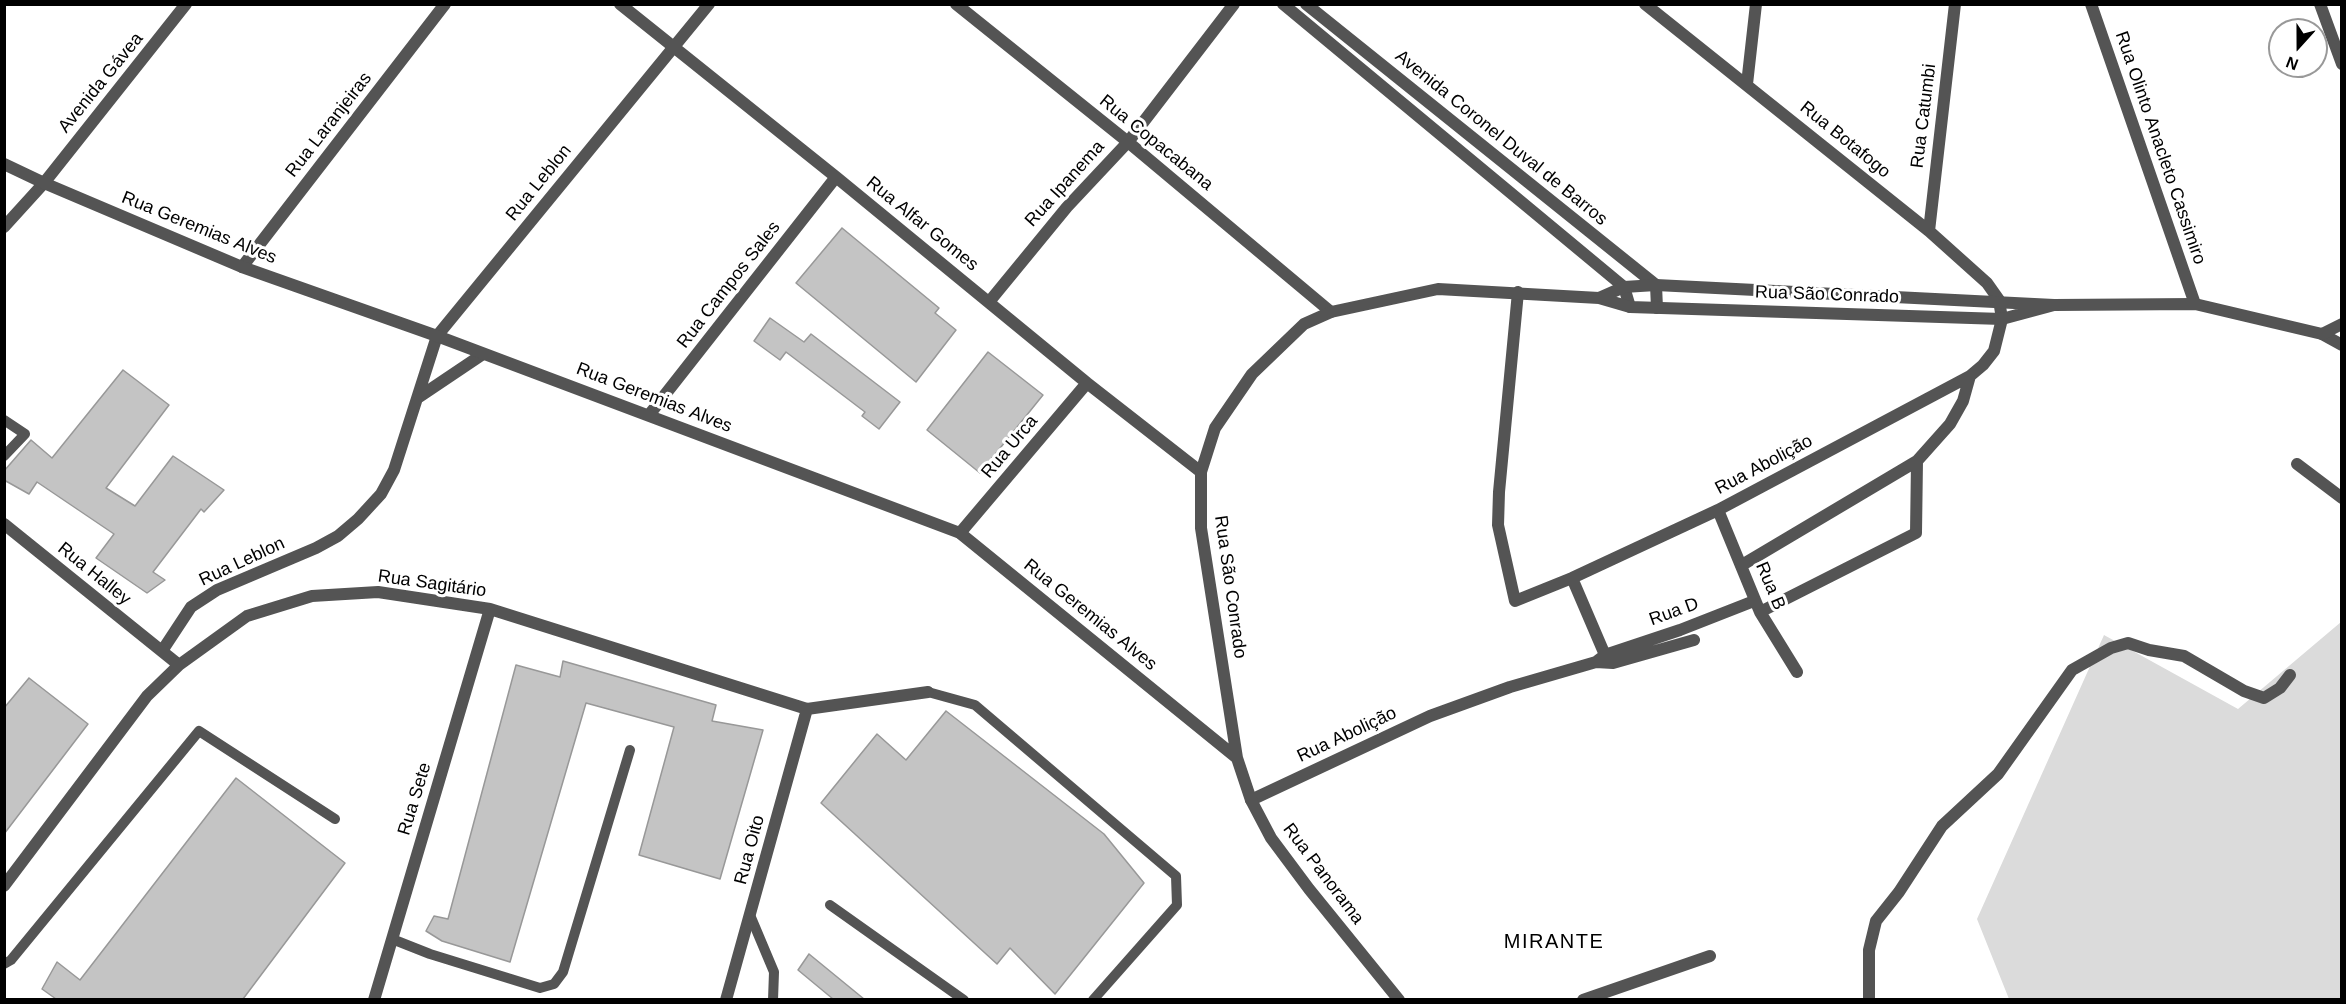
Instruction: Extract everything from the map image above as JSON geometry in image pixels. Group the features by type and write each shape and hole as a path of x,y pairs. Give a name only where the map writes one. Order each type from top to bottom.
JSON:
{"street":[{"name":"Avenida Gávea","path":"4,227 44,183 186,4"},
{"name":"Rua Laranjeiras","path":"242,267 445,4"},
{"name":"Rua Alfar Gomes","path":"620,4 1087,383 1201,472"},
{"name":"Rua Leblon","path":"162,651 191,607 218,590 338,536 358,519 381,494 394,470 437,336 709,4"},
{"name":"Rua Copacabana","path":"956,4 1128,142 1331,312"},
{"name":"Rua Ipanema","path":"988,302 1067,207 1128,142 1234,4"},
{"name":"Avenida Coronel Duval de Barros","path":"1283,4 1624,286"},
{"name":"Avenida Coronel Duval de Barros","path":"1306,4 1656,285"},
{"name":"Rua Botafogo","path":"1645,4 1929,231 1987,283 1999,300 2002,318"},
{"path":"1747,84 1756,4"},
{"name":"Rua Catumbi","path":"1929,231 1955,4"},
{"name":"Rua Olinto Anacleto Cassimiro","path":"2091,4 2195,304"},
{"path":"2320,4 2342,64"},
{"path":"1402,103 1413,91"},
{"name":"Rua Geremias Alves","path":"4,164 242,267 437,336 960,533 1237,758"},
{"name":"Rua Campos Sales","path":"649,415 836,177"},
{"path":"1557,231 1570,216"},
{"path":"1656,285 1658,308"},
{"name":"Rua São Conrado","path":"1599,298 1624,286 1656,285 1999,300 2054,305 2195,304 2322,334 2342,345"},
{"path":"1624,286 1630,307"},
{"name":"Rua São Conrado","path":"1237,758 1201,528 1201,472 1215,428 1252,374 1304,324 1331,312 1438,289 1599,298 1630,307 2002,318 2054,305"},
{"name":"Rua Abolição","path":"1518,292 1499,492 1498,525 1515,601 1572,578 1718,510 1970,376 1994,351 2002,318"},
{"path":"2322,334 2342,324"},
{"path":"419,397 483,354"},
{"name":"Rua Abolição","path":"1742,565 1917,461 1950,424 1963,401 1970,376"},
{"name":"Rua Urca","path":"960,533 1087,383"},
{"path":"1757,606 1916,533 1917,461"},
{"path":"2297,464 2342,498"},
{"name":"Rua B","path":"1718,510 1757,606 1797,672"},
{"name":"Rua Halley","path":"7,530 179,665"},
{"path":"1572,578 1601,659"},
{"name":"Rua Sagitário","path":"4,886 147,696 179,665 247,615 312,597 378,592 490,609 807,709 928,692"},
{"name":"Rua D","path":"1601,659 1680,630 1757,606"},
{"name":"Rua Sete","path":"374,999 490,609"},
{"name":"Rua Abolição","path":"1251,800 1430,716 1510,687 1601,659 1612,663 1694,640"},
{"path":"1869,999 1869,950 1876,921 1899,892 1942,826 1998,774 2072,670 2111,648 2128,644 2184,656 2244,692 2264,698 2280,688 2290,675"},
{"name":"Rua Oito","path":"726,999 807,709"},
{"name":"Rua Panorama","path":"1237,758 1251,800 1277,847 1399,999"},
{"path":"1583,999 1710,956"}],"lane":[{"path":"4,420 25,434 4,456"},
{"path":"928,692 975,705 1176,876 1177,905 1093,999"},
{"path":"4,964 11,960 200,731 334,819"},
{"path":"392,939 430,954 540,988 554,984 563,972 630,750"},
{"path":"830,905 964,999"},
{"path":"750,915 774,972 773,999"}],"shaded area":[{"path":"2341,622 2341,999 2009,999 1977,919 2104,635 2238,709"}],"building":[{"path":"842,228 939,308 935,313 956,330 916,382 796,283"},
{"path":"770,318 804,342 811,334 900,402 879,429 862,416 865,412 786,352 780,360 754,341"},
{"path":"988,352 1043,395 980,473 927,430"},
{"path":"123,370 169,405 106,488 135,506 173,456 224,490 204,512 201,509 153,572 165,580 147,593 96,558 114,534 37,482 29,494 4,480 4,471 31,440 52,458"},
{"path":"563,661 716,705 712,721 763,730 720,879 639,855 674,727 586,703 510,962 442,941 426,931 434,916 448,919 516,665 560,677"},
{"path":"29,678 88,724 4,834 4,708"},
{"path":"946,711 1104,834 1144,883 1055,994 1010,948 997,964 821,803 877,734 906,760"},
{"path":"236,778 345,863 243,999 56,999 42,989 57,962 80,980"},
{"path":"809,954 864,999 833,999 798,970"}],"district":[{"name":"MIRANTE","path":"1554,942"}]}
